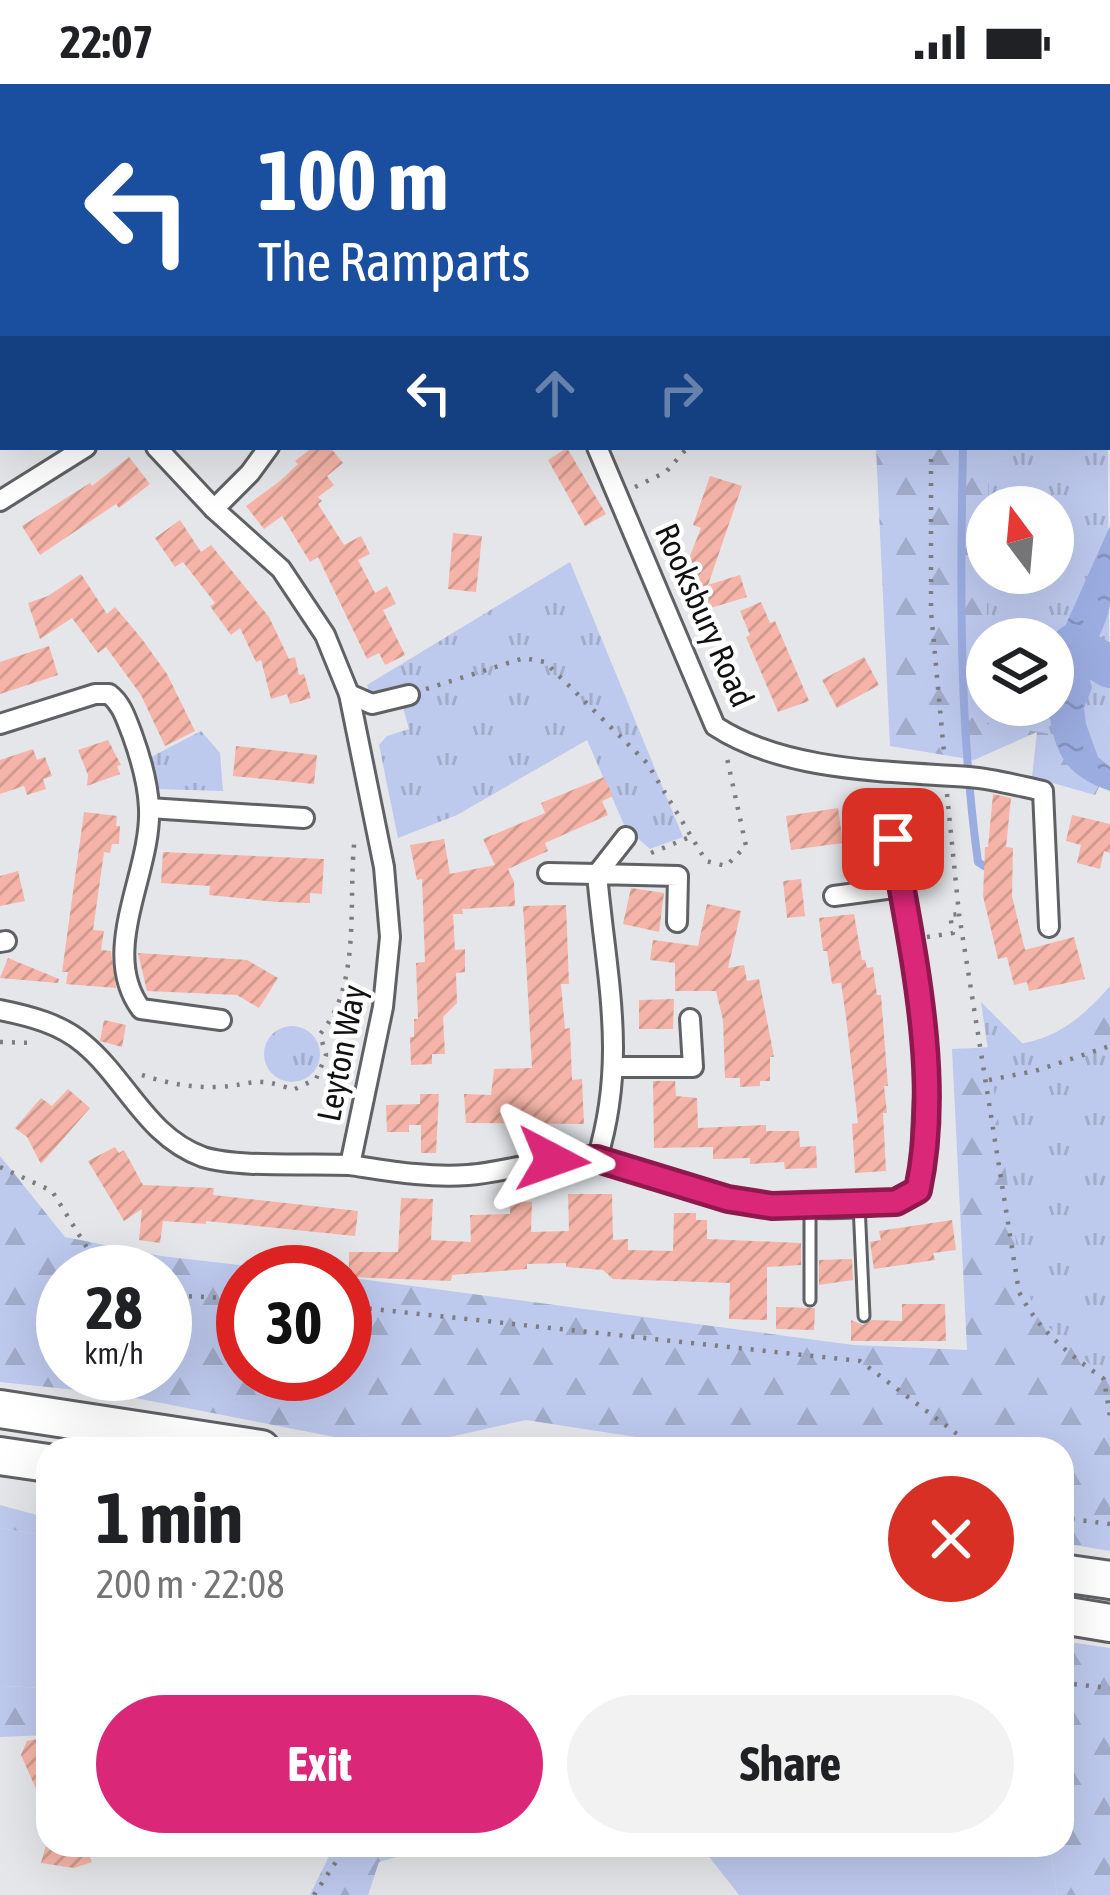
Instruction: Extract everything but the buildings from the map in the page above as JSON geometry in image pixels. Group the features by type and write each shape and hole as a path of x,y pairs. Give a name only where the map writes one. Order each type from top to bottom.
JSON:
{"highway":[{"path":"0,1409 183,1437"},
{"path":"1074,1617 1110,1623"}],"street":[{"path":"0,501 81,450"},
{"name":"Leyton Way","path":"0,1010 53,1024 82,1042 164,1136 205,1157 350,1165 383,1007 390,937 371,792 349,694 326,635 299,592 265,551 214,509 159,450"},
{"path":"214,509 267,450"},
{"name":"Rooksbury Road","path":"598,450 716,725 743,744 819,762 954,775 1043,791 1049,927"},
{"path":"0,724 95,694 109,694 119,702 139,751 149,808 126,932 124,977 141,1009 221,1020"},
{"path":"349,694 372,704 410,695"},
{"path":"149,808 304,818"},
{"path":"597,1159 610,1119 616,1067 597,874 626,837"},
{"path":"350,1165 429,1177 474,1175 553,1160 597,1159 728,1199 810,1207 908,1198 918,1190 920,1179 925,1072 893,839"},
{"path":"548,873 678,876 677,922"},
{"path":"834,896 902,887"},
{"path":"616,1067 693,1067 690,1019"}],"lane":[{"path":"859,1204 864,1316"},
{"path":"810,1207 810,1300"}],"path":[{"path":"619,495 666,472 685,450"},
{"path":"931,450 931,611 954,775 959,914 1019,1292 1052,1342 1104,1379 1110,1418"},
{"path":"410,695 495,664 524,658 544,662 647,763 706,861 726,866 746,846 733,774 716,725"},
{"path":"104,1064 112,1055 124,1069 190,1086 222,1087 267,1079 293,1090 316,1079 326,1055 320,1034 340,995 347,962 354,838 371,792"},
{"path":"952,933 950,915 959,914"},
{"path":"0,1042 48,1045"},
{"path":"988,1080 1035,1071 1110,1046"},
{"path":"0,1167 52,1191 85,1245"},
{"path":"372,1309 860,1360 961,1437"},
{"path":"1074,1519 1110,1524"},
{"path":"1074,1684 1110,1688"},
{"path":"314,1895 339,1857"}],"green space":[{"path":"876,450 1108,450 1110,766 1095,795 1032,777 1037,732 974,760 890,746"},
{"path":"988,450 1108,450 1110,743 1000,726 1074,726 1074,618 987,618 987,594 1074,594 1074,486 988,486"},
{"path":"570,562 683,837 650,849 625,827 587,740 457,815 398,838 379,745 387,736 409,729 399,693 370,695 367,685"},
{"path":"201,731 220,753 223,791 158,789 149,758"},
{"path":"1110,986 1110,1551 1074,1545 1074,1437 636,1437 526,1420 450,1437 335,1437 151,1401 192,1401 192,1260 216,1262 216,1401 372,1401 372,1281 853,1345 967,1350 952,1049 1021,1044 1056,1032"},
{"path":"981,1002 1025,1046 1110,1038 1110,1382 1042,1321 1022,1282"},
{"path":"292,1026 312,1034 320,1054 312,1074 292,1082 272,1074 264,1054 272,1034"},
{"path":"0,1156 65,1237 105,1245 36,1245 36,1386 0,1382"},
{"path":"0,1505 36,1515 36,1534 0,1528"},
{"path":"0,1528 36,1534 36,1688 0,1686"},
{"path":"1074,1643 1110,1648 1110,1895 1057,1895 1052,1857 1074,1857"},
{"path":"0,1686 36,1688 36,1736 0,1737"},
{"path":"329,1857 397,1857 379,1862 368,1895 310,1895"},
{"path":"709,1857 1052,1857 1057,1895 739,1895"}],"water":[{"path":"1110,526 1110,604 1091,655 1092,688 1084,708 1098,757 1110,767 1110,791 1072,769 1054,736 1052,726 1074,726 1074,618 1069,618"}],"waterway":[{"path":"963,450 964,707 978,862 984,866"},
{"path":"1074,646 1110,667"}],"route":[{"path":"553,1160 597,1159 728,1199 772,1206 896,1202 918,1190 925,1072 893,839"}]}
